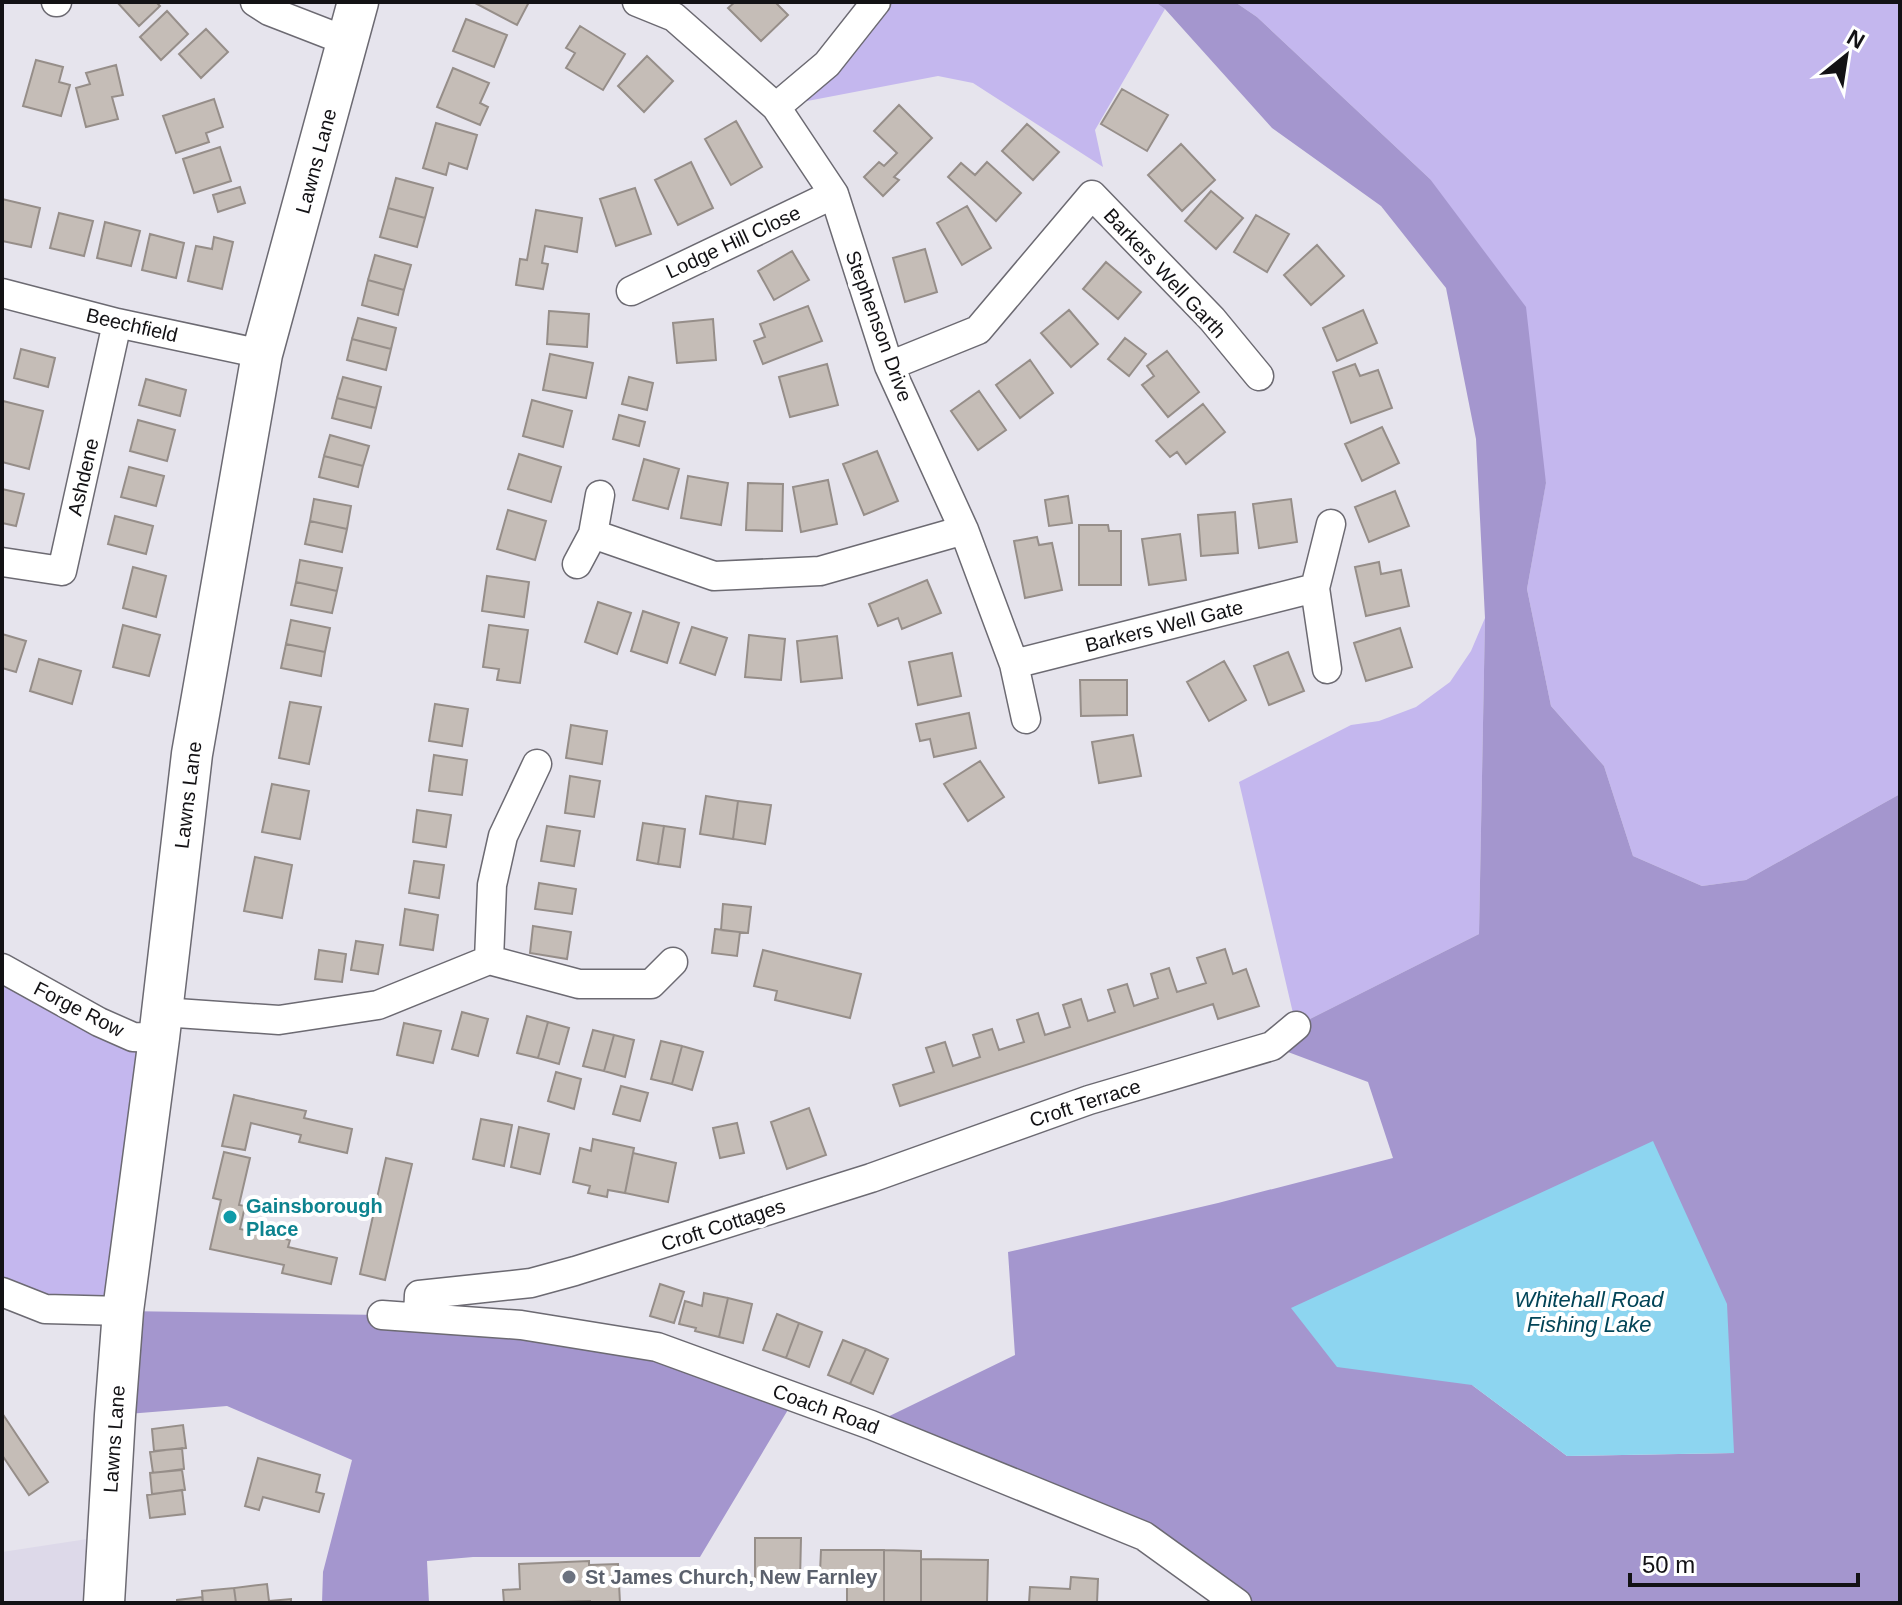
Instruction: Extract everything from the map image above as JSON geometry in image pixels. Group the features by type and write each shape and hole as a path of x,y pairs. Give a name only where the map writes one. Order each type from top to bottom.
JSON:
{"street":[{"path":"255,2 269,11 349,42"},
{"name":"Lawns Lane","path":"104,1603 123,1311 192,754 262,354 358,2"},
{"name":"Stephenson Drive","path":"637,2 674,17 776,107 834,194 889,366 964,530 1014,664 1026,719"},
{"path":"776,107 827,64 876,2"},
{"name":"Lodge Hill Close","path":"631,291 834,194"},
{"name":"Barkers Well Garth","path":"889,366 978,330 1092,195 1212,319 1259,376"},
{"name":"Beechfield","path":"2,293 117,323 262,354"},
{"name":"Ashdene","path":"2,562 62,571 117,323"},
{"path":"577,564 593,534 600,495"},
{"path":"1327,669 1315,588 1331,524"},
{"path":"593,534 714,576 820,571 964,530"},
{"name":"Barkers Well Gate","path":"1014,664 1315,588"},
{"path":"537,764 503,836 492,885 489,960 579,984 651,984 673,962"},
{"name":"Forge Row","path":"2,968 99,1022 133,1037 160,1025 279,1020 378,1005 489,960"},
{"name":"Croft Terrace","path":"871,1178 1089,1100 1272,1046 1296,1026"},
{"name":"Croft Cottages","path":"418,1316 419,1295 531,1283 871,1178"},
{"path":"2,1292 45,1309 123,1311"},
{"name":"Coach Road","path":"382,1315 521,1325 657,1347 885,1431 1144,1536 1237,1603"}],"shaded area":[{"path":"876,2 1155,2 1165,9 1095,130 1103,167 973,83 938,76 776,107"},
{"path":"1155,2 1235,2 1257,17 1430,179 1526,307 1546,483 1527,589 1551,706 1604,766 1633,856 1702,886 1746,880 1900,794 1900,1603 1237,1603 1144,1536 871,1425 1015,1355 1008,1252 1393,1158 1368,1082 1272,1046 1296,1026 1479,934 1485,618 1476,439 1446,288 1381,206 1272,128 1165,9","holes":["1472,1385 1734,1453 1567,1456"]},
{"path":"1235,2 1900,2 1900,794 1746,880 1702,886 1633,856 1604,766 1551,706 1527,589 1546,482 1430,179 1257,17"},
{"path":"1485,618 1479,934 1296,1026 1239,782 1351,725 1379,721 1416,707 1450,682 1471,651"},
{"path":"2,968 159,1038 123,1311 2,1292"},
{"path":"123,1311 382,1315 521,1325 795,1398 700,1557 473,1557 427,1561 429,1603 322,1603 323,1572 352,1460 227,1406 115,1415"},
{"path":"107,1536 104,1603 2,1603 2,1552"}],"water":[{"name":"Whitehall Road Fishing Lake","path":"1653,1141 1727,1304 1734,1453 1567,1456 1472,1385 1337,1367 1291,1308"}],"building":[{"path":"117,2 156,2 160,6 139,26"},
{"path":"476,2 529,2 517,25"},
{"path":"735,2 775,2 788,15 761,41 728,8"},
{"path":"167,11 188,34 161,60 140,37"},
{"path":"466,19 507,35 494,67 453,51"},
{"path":"580,26 625,54 603,90 566,68 575,53 566,48"},
{"path":"206,29 228,52 201,78 179,54"},
{"path":"647,56 673,81 644,112 618,86"},
{"path":"36,60 63,67 59,82 70,85 61,116 23,106"},
{"path":"116,65 123,95 112,97 118,119 86,127 76,88 90,84 86,73"},
{"path":"453,68 489,83 480,103 488,107 480,125 437,107"},
{"path":"1122,89 1168,115 1147,151 1101,124"},
{"path":"214,99 223,127 206,133 209,142 176,153 163,116"},
{"path":"899,105 932,138 894,177 899,180 883,196 864,177 879,162 884,166 897,153 874,131"},
{"path":"736,121 762,167 731,185 705,139"},
{"path":"436,123 477,135 467,169 449,163 446,175 423,168"},
{"path":"1027,124 1059,152 1033,180 1002,151"},
{"path":"1181,144 1215,180 1182,211 1148,175"},
{"path":"220,147 231,181 194,193 183,159"},
{"path":"691,162 713,208 678,225 655,180"},
{"path":"987,162 1021,193 996,221 948,177 961,163 975,175"},
{"path":"396,178 433,188 425,218 388,208"},
{"path":"240,187 245,203 218,212 213,195"},
{"path":"635,188 651,234 616,246 600,199"},
{"path":"1211,191 1243,218 1216,249 1185,221"},
{"path":"2,199 40,208 31,247 2,241"},
{"path":"967,206 991,248 962,265 937,223"},
{"path":"388,208 425,218 417,247 380,237"},
{"path":"536,210 582,218 577,252 545,246 542,263 548,264 543,289 516,285 520,259 527,260"},
{"path":"59,213 93,221 84,256 50,248"},
{"path":"1256,215 1289,234 1267,272 1234,252"},
{"path":"105,222 140,231 131,266 97,258"},
{"path":"150,234 184,243 176,278 142,270"},
{"path":"214,237 233,242 222,289 188,281 196,246 212,249"},
{"path":"1317,245 1344,276 1311,305 1284,275"},
{"path":"925,249 937,292 905,302 893,258"},
{"path":"792,251 809,280 774,300 758,271"},
{"path":"375,255 411,265 404,290 368,280"},
{"path":"1106,262 1141,292 1118,319 1083,289"},
{"path":"368,280 404,290 398,315 362,305"},
{"path":"808,306 822,341 763,364 754,341 765,337 760,324"},
{"path":"1069,310 1098,344 1071,367 1041,333"},
{"path":"1363,310 1377,343 1337,361 1323,328"},
{"path":"549,311 589,314 587,347 547,344"},
{"path":"358,318 396,328 391,349 352,339"},
{"path":"713,319 716,360 677,363 673,323"},
{"path":"1125,338 1146,354 1129,376 1108,359"},
{"path":"352,339 391,349 386,370 347,360"},
{"path":"21,349 55,358 48,387 14,378"},
{"path":"1167,351 1199,392 1168,417 1142,385 1154,376 1147,366"},
{"path":"550,354 593,363 586,398 543,390"},
{"path":"1030,360 1053,393 1020,418 996,385"},
{"path":"827,364 838,405 790,417 779,377"},
{"path":"1355,364 1360,376 1378,370 1392,408 1351,423 1333,372"},
{"path":"343,377 381,387 376,408 337,398"},
{"path":"629,377 653,383 647,410 622,404"},
{"path":"146,379 186,390 180,416 139,405"},
{"path":"979,391 1006,430 978,450 951,411"},
{"path":"337,398 376,408 371,428 332,418"},
{"path":"532,400 572,411 563,447 523,436"},
{"path":"3,401 43,411 29,469 2,462"},
{"path":"1203,404 1225,432 1186,464 1177,452 1170,457 1156,441"},
{"path":"619,415 645,422 639,446 613,439"},
{"path":"138,420 175,430 167,461 130,451"},
{"path":"1382,427 1399,463 1362,481 1345,444"},
{"path":"330,435 369,446 363,466 324,456"},
{"path":"877,451 898,501 864,515 843,464"},
{"path":"519,454 561,467 551,502 508,489"},
{"path":"324,456 363,466 358,487 319,477"},
{"path":"644,459 679,469 668,509 633,500"},
{"path":"129,467 164,476 156,506 121,497"},
{"path":"688,476 728,483 721,525 681,518"},
{"path":"828,480 837,524 801,532 793,487"},
{"path":"748,483 783,484 782,531 746,530"},
{"path":"2,489 24,494 16,526 2,523"},
{"path":"1395,491 1409,526 1369,542 1355,507"},
{"path":"1068,496 1072,523 1049,526 1045,500"},
{"path":"314,499 351,506 347,529 310,521"},
{"path":"1291,499 1297,542 1259,548 1253,504"},
{"path":"508,510 546,521 535,560 497,549"},
{"path":"1235,512 1238,553 1201,556 1198,515"},
{"path":"115,516 153,526 146,554 108,544"},
{"path":"310,521 347,529 342,552 305,544"},
{"path":"1079,525 1108,525 1109,531 1121,531 1121,585 1079,585"},
{"path":"1180,534 1186,580 1149,585 1142,539"},
{"path":"1037,537 1039,545 1052,543 1062,590 1025,598 1014,541"},
{"path":"300,560 342,568 337,591 296,582"},
{"path":"1379,562 1381,574 1401,570 1409,606 1366,616 1355,567"},
{"path":"133,567 166,576 156,617 123,608"},
{"path":"487,576 529,582 524,617 482,611"},
{"path":"927,580 941,613 902,629 898,618 878,626 869,604"},
{"path":"296,582 337,591 332,613 291,605"},
{"path":"598,602 631,613 617,654 585,642"},
{"path":"643,611 679,623 667,663 631,651"},
{"path":"291,620 330,628 325,652 286,644"},
{"path":"123,625 160,635 149,676 113,667"},
{"path":"489,625 528,630 520,683 497,680 499,669 483,667"},
{"path":"692,627 727,638 715,675 680,663"},
{"path":"1400,628 1412,667 1366,681 1354,643"},
{"path":"2,634 26,641 16,672 2,668"},
{"path":"749,635 785,639 781,680 745,677"},
{"path":"837,636 842,678 801,682 797,641"},
{"path":"286,644 325,652 321,676 281,668"},
{"path":"1288,652 1304,691 1269,705 1254,666"},
{"path":"952,653 961,696 918,705 909,662"},
{"path":"39,659 81,671 72,704 30,691"},
{"path":"1224,661 1246,700 1209,721 1187,682"},
{"path":"1080,680 1127,680 1127,715 1081,716"},
{"path":"290,702 321,707 309,764 279,758"},
{"path":"435,704 468,709 462,746 429,741"},
{"path":"969,713 976,748 934,757 930,739 920,741 916,724"},
{"path":"571,725 607,731 602,764 566,758"},
{"path":"1133,735 1141,776 1099,783 1092,742"},
{"path":"434,755 467,760 462,795 429,791"},
{"path":"980,761 1004,797 968,821 944,784"},
{"path":"570,776 600,781 594,817 565,813"},
{"path":"272,784 309,791 300,839 262,832"},
{"path":"706,796 738,801 733,839 700,834"},
{"path":"738,801 771,805 765,844 733,839"},
{"path":"417,810 451,815 446,847 413,842"},
{"path":"643,823 664,826 658,864 637,860"},
{"path":"547,826 580,831 574,866 541,861"},
{"path":"664,826 685,829 680,867 658,864"},
{"path":"255,857 292,865 282,918 244,911"},
{"path":"414,861 444,865 439,898 409,893"},
{"path":"539,883 576,889 572,914 535,909"},
{"path":"723,904 751,907 748,933 721,930"},
{"path":"405,909 438,915 433,950 400,945"},
{"path":"533,926 571,932 567,959 530,953"},
{"path":"715,929 740,932 737,956 712,953"},
{"path":"356,941 383,945 378,974 351,970"},
{"path":"1225,949 1233,974 1246,969 1259,1006 1218,1019 1213,1004 900,1106 893,1085 934,1072 926,1048 945,1042 953,1066 980,1057 973,1035 992,1029 999,1050 1024,1042 1017,1020 1038,1013 1045,1035 1070,1027 1063,1005 1081,999 1088,1021 1115,1012 1108,990 1127,984 1134,1006 1158,998 1151,974 1169,968 1177,992 1206,983 1197,958"},
{"path":"319,950 346,954 342,982 315,979"},
{"path":"763,950 861,974 850,1018 775,1000 777,991 754,986"},
{"path":"462,1012 488,1019 478,1056 452,1049"},
{"path":"527,1016 548,1022 538,1058 517,1053"},
{"path":"548,1022 569,1028 559,1064 538,1058"},
{"path":"404,1023 441,1031 433,1063 397,1055"},
{"path":"593,1030 614,1035 604,1071 583,1066"},
{"path":"614,1035 634,1040 625,1077 604,1071"},
{"path":"661,1041 682,1046 672,1084 651,1079"},
{"path":"682,1046 703,1052 692,1090 672,1084"},
{"path":"556,1072 581,1079 574,1109 548,1101"},
{"path":"621,1086 648,1093 640,1121 613,1114"},
{"name":"Gainsborough Place","path":"234,1095 306,1111 304,1118 352,1129 347,1153 299,1142 301,1135 251,1123 245,1150 222,1146"},
{"path":"809,1108 826,1155 787,1169 771,1122"},
{"path":"481,1119 512,1125 504,1166 473,1159"},
{"path":"737,1123 744,1153 720,1158 713,1128"},
{"path":"519,1127 549,1134 540,1174 511,1167"},
{"path":"593,1139 634,1148 625,1193 608,1190 607,1197 588,1193 590,1186 573,1182 580,1148 591,1151"},
{"name":"Gainsborough Place","path":"224,1152 250,1158 239,1205 245,1206 240,1229 290,1240 288,1247 337,1258 331,1284 282,1273 284,1265 210,1249 221,1200 213,1198"},
{"path":"633,1153 676,1163 668,1202 625,1193"},
{"name":"Gainsborough Place","path":"386,1158 412,1164 385,1280 360,1274"},
{"path":"660,1284 684,1292 674,1323 650,1316"},
{"path":"704,1293 728,1298 719,1337 679,1324 685,1301 702,1306"},
{"path":"728,1298 752,1304 743,1343 719,1337"},
{"path":"777,1314 799,1323 786,1358 763,1350"},
{"path":"799,1323 822,1332 809,1367 786,1358"},
{"path":"843,1340 866,1349 850,1384 828,1375"},
{"path":"866,1349 888,1359 873,1394 850,1384"},
{"path":"2,1413 48,1482 29,1495 2,1455"},
{"path":"183,1425 186,1448 154,1451 152,1429"},
{"path":"182,1448 184,1469 153,1473 150,1452"},
{"path":"258,1458 320,1475 316,1492 324,1494 319,1512 263,1497 259,1510 245,1506"},
{"path":"182,1470 185,1490 152,1494 150,1473"},
{"path":"182,1490 185,1514 150,1518 147,1495"},
{"path":"755,1538 801,1538 800,1581 755,1580"},
{"path":"821,1550 884,1550 884,1603 847,1603 847,1573 820,1573"},
{"path":"884,1550 921,1551 921,1603 884,1603"},
{"path":"921,1559 988,1560 987,1603 921,1603"},
{"name":"St James Church, New Farnley","path":"589,1561 589,1565 618,1564 620,1603 504,1603 503,1590 520,1589 519,1564"},
{"path":"1071,1577 1098,1579 1097,1603 1029,1603 1030,1587 1070,1589"},
{"path":"267,1584 269,1601 291,1599 291,1603 236,1603 234,1588"},
{"path":"234,1588 236,1603 203,1603 202,1591"},
{"path":"202,1597 203,1603 177,1603 177,1600"}],"place":[{"name":"Gainsborough Place","path":"230,1217"},
{"name":"St James Church, New Farnley","path":"569,1577"}]}
